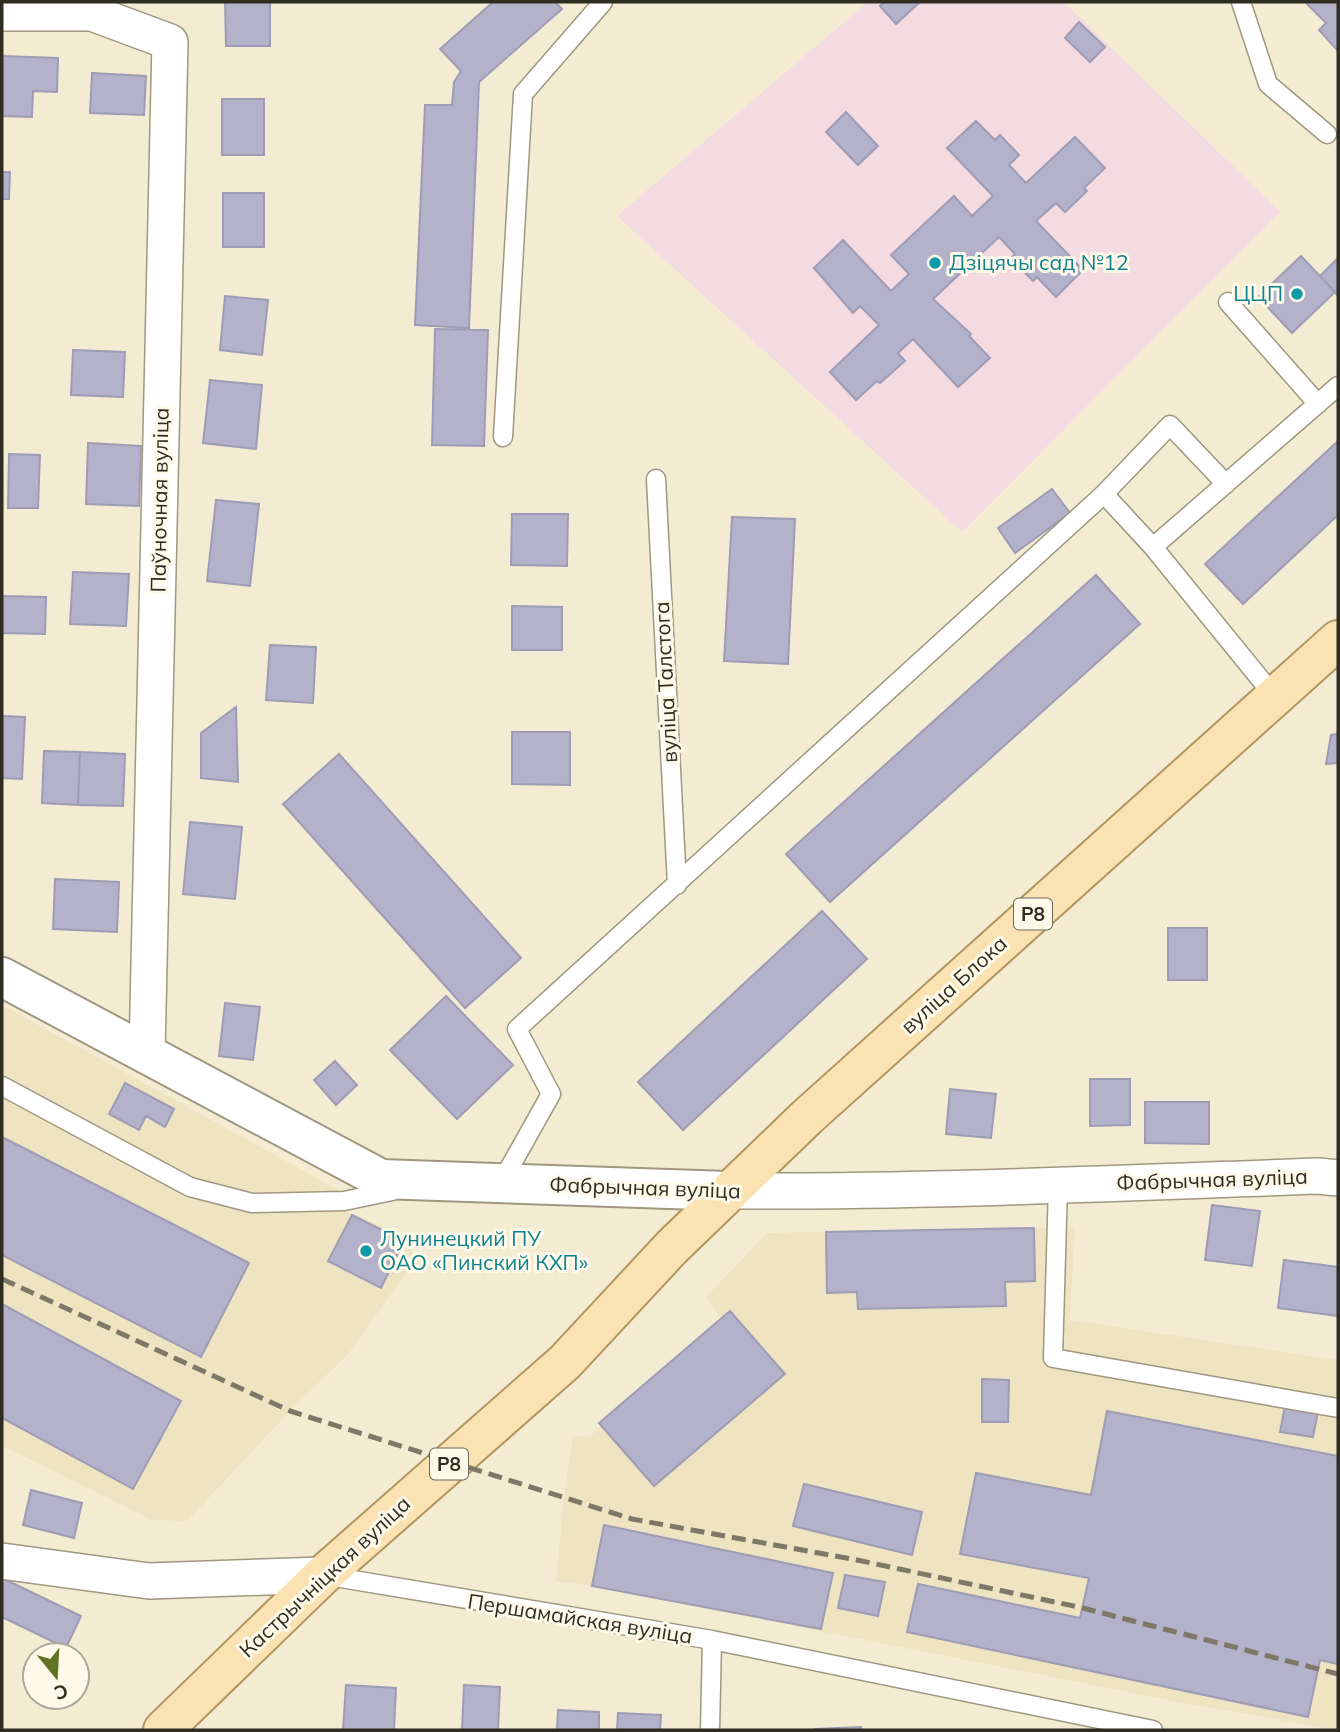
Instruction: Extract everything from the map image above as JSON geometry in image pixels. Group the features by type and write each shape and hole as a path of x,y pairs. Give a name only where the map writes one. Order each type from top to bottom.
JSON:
{"main road":[{"name":"вуліца Блока","path":"728,1191 1338,640"},
{"name":"Кастрычніцкая вуліца","path":"163,1730 323,1575 565,1362 728,1191"}],"street":[{"path":"2,13 92,7"},
{"name":"Паўночная вуліца","path":"92,7 170,42 147,1053"},
{"name":"Фабрычная вуліца","path":"2,977 381,1179 728,1191 829,1191 1318,1176 1338,1178"},
{"name":"Першамайская вуліца","path":"2,1561 149,1581 323,1575"}],"lane":[{"path":"503,438 523,94 603,2"},
{"path":"1241,2 1268,84 1327,134"},
{"path":"1228,302 1318,404"},
{"path":"1153,547 1338,386"},
{"path":"501,1183 551,1094 517,1029 1104,494 1170,425 1226,484"},
{"name":"вуліца Талстога","path":"656,479 677,884"},
{"path":"1104,494 1153,547 1275,697"},
{"path":"2,1086 190,1187 252,1203 344,1201 444,1181"},
{"path":"1058,1186 1053,1358 1338,1408"},
{"name":"Першамайская вуліца","path":"323,1575 712,1640 1153,1730"},
{"path":"709,1730 712,1640"}],"shaded area":[{"path":"868,2 1064,2 1280,212 962,532 617,216"},
{"path":"2,1005 346,1194 343,1210 407,1237 414,1262 349,1353 290,1411 187,1521 153,1520 2,1446"},
{"path":"1075,1227 1070,1320 1338,1360 1338,1730 1194,1705 556,1581 573,1436 589,1437 721,1318 706,1297 767,1233"}],"building":[{"path":"225,2 270,2 270,46 226,46"},
{"path":"493,2 555,2 562,9 479,82 469,328 415,325 425,105 452,105 454,82 461,71 440,49"},
{"path":"884,2 920,2 896,24 880,6"},
{"path":"1305,2 1338,2 1338,51 1319,30 1326,23"},
{"path":"1079,22 1105,47 1090,62 1065,38"},
{"path":"2,56 58,58 57,92 33,91 32,117 2,116"},
{"path":"92,73 146,76 144,115 90,113"},
{"path":"222,99 264,99 264,155 222,155"},
{"path":"846,112 878,146 858,165 826,132"},
{"name":"Дзіцячы сад №12","path":"976,121 995,140 1000,135 1019,155 1009,165 1026,183 1075,137 1105,168 1084,188 1087,191 1065,212 1056,203 1036,221 1083,270 1056,297 1037,277 1033,281 1011,258 1015,254 999,237 933,299 971,334 969,336 990,358 958,387 913,339 898,353 905,361 856,400 830,372 879,325 860,306 853,313 814,268 843,240 891,291 909,274 891,255 954,196 972,216 993,196 947,148"},
{"path":"2,172 10,172 9,199 2,199"},
{"path":"223,193 264,193 264,247 223,247"},
{"name":"ЦЦП","path":"1301,256 1335,292 1292,333 1258,297"},
{"path":"1338,258 1338,296 1320,276"},
{"path":"225,296 268,300 262,355 220,350"},
{"path":"435,329 488,330 484,446 432,445"},
{"path":"73,350 125,352 123,397 71,395"},
{"path":"210,380 262,385 256,449 203,443"},
{"path":"1338,441 1338,515 1243,604 1205,564"},
{"path":"88,443 141,446 139,506 86,504"},
{"path":"9,454 40,455 38,508 8,508"},
{"path":"1052,489 1070,513 1015,553 998,528"},
{"path":"216,500 259,504 250,586 207,581"},
{"path":"512,514 568,514 567,566 511,565"},
{"path":"732,517 795,519 788,664 724,661"},
{"path":"73,572 129,574 126,626 70,624"},
{"path":"1096,575 1140,624 830,902 786,854"},
{"path":"2,596 46,597 45,634 2,633"},
{"path":"512,606 562,607 562,650 512,650"},
{"path":"270,645 316,647 313,703 266,700"},
{"path":"236,707 238,782 201,778 201,733"},
{"path":"2,716 25,717 22,779 2,778"},
{"path":"512,732 570,732 570,785 512,784"},
{"path":"1338,734 1338,763 1326,764 1331,735"},
{"path":"44,751 80,752 78,805 42,803"},
{"path":"80,752 125,754 123,806 78,805"},
{"path":"339,754 521,958 465,1008 283,804"},
{"path":"190,822 242,827 235,899 183,894"},
{"path":"55,879 119,882 117,932 53,929"},
{"path":"822,911 867,959 683,1130 638,1082"},
{"path":"1168,928 1207,928 1207,980 1168,980"},
{"path":"446,996 513,1065 457,1119 390,1050"},
{"path":"225,1003 260,1007 253,1060 219,1056"},
{"path":"335,1061 357,1085 336,1105 314,1080"},
{"path":"1090,1079 1130,1079 1130,1125 1090,1126"},
{"path":"125,1083 174,1109 165,1127 146,1116 139,1130 109,1114"},
{"path":"950,1089 996,1094 991,1138 946,1134"},
{"path":"1145,1102 1209,1102 1209,1144 1145,1143"},
{"path":"2,1137 249,1263 201,1357 2,1255"},
{"path":"1212,1205 1260,1211 1252,1266 1205,1260"},
{"name":"Лунинецкий ПУ ОАО «Пинский КХП»","path":"352,1215 404,1241 381,1288 328,1261"},
{"path":"1034,1228 1035,1281 1005,1282 1006,1306 858,1309 857,1292 827,1293 826,1232"},
{"path":"1284,1260 1338,1267 1338,1316 1278,1308"},
{"path":"2,1304 181,1401 133,1489 2,1418"},
{"path":"730,1311 785,1374 654,1486 599,1423"},
{"path":"982,1379 1009,1380 1008,1422 982,1422"},
{"path":"1286,1401 1319,1406 1313,1437 1280,1432"},
{"path":"1107,1411 1338,1456 1338,1664 1320,1660 1308,1717 907,1632 918,1584 1080,1618 1089,1578 960,1554 976,1473 1091,1495"},
{"path":"804,1484 922,1512 912,1555 793,1526"},
{"path":"31,1490 82,1503 74,1538 23,1525"},
{"path":"604,1525 833,1573 821,1629 592,1586"},
{"path":"845,1575 885,1582 878,1616 838,1608"},
{"path":"2,1578 81,1616 69,1641 52,1641 2,1617"},
{"path":"346,1685 396,1688 394,1730 343,1730"},
{"path":"464,1685 500,1687 498,1730 462,1730"},
{"path":"558,1710 599,1712 599,1730 557,1730"},
{"path":"618,1713 661,1715 660,1730 617,1730"},
{"path":"861,1727 861,1730 815,1730 815,1729"}],"railway":[{"path":"2,1279 290,1411 632,1519 857,1560 1083,1608 1338,1674"}],"place":[{"name":"Дзіцячы сад №12","path":"935,263"},
{"name":"ЦЦП","path":"1297,294"},
{"name":"Лунинецкий ПУ ОАО «Пинский КХП»","path":"366,1251"}]}
